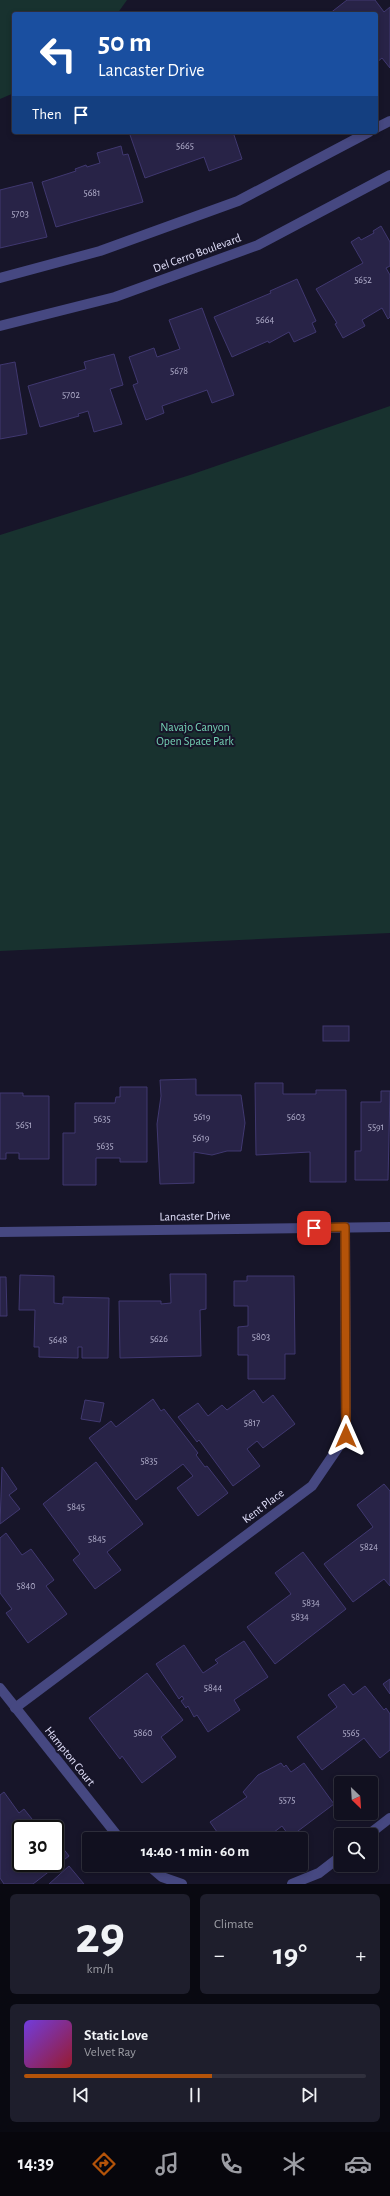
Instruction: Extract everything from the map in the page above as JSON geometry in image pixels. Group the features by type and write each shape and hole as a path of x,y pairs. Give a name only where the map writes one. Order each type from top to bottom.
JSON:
{"street":[{"path":"378,127 390,121"},
{"path":"0,278 100,251 238,201 364,134"},
{"name":"Del Cerro Boulevard","path":"0,326 115,297 258,245 390,175"},
{"name":"Kent Place","path":"15,1708 312,1486 346,1436 345,1227"},
{"name":"Lancaster Drive","path":"0,1232 390,1227"},
{"name":"Hampton Court","path":"0,1688 114,1832"},
{"path":"377,1828 390,1818"},
{"path":"292,1884 319,1873 334,1861"},
{"path":"156,1872 162,1877 182,1884"}],"green space":[{"path":"0,0 127,0 118,12 12,12 12,94 0,99"},
{"name":"Navajo Canyon Open Space Park","path":"390,406 390,933 0,951 0,535 190,475"}],"building":[{"path":"347,0 375,0 384,12 390,7 390,68 382,58 378,61 378,12 332,12"},
{"path":"130,134 234,134 242,159 209,171 204,157 145,178"},
{"path":"121,146 123,155 128,154 143,202 56,227 42,182 76,171 75,169 86,165 87,167 100,163 97,153"},
{"path":"32,182 47,237 0,248 0,190"},
{"path":"381,226 390,242 390,266 386,268 390,275 390,317 388,319 382,308 362,320 365,326 343,338 335,324 337,323 316,289 363,263 351,242 359,237 361,240 374,233 373,231"},
{"path":"297,279 316,321 312,323 316,332 294,342 289,332 269,343 268,341 232,357 214,317 271,293 270,291"},
{"path":"202,308 234,395 212,403 207,390 162,406 164,413 146,420 133,385 138,383 129,357 154,348 157,357 180,349 169,320"},
{"path":"114,354 123,385 110,389 122,424 94,432 88,411 78,414 79,416 40,427 28,386 86,369 84,362"},
{"path":"15,362 27,434 0,439 0,365"},
{"path":"323,1026 349,1026 349,1041 323,1041"},
{"path":"196,1079 196,1095 241,1095 245,1123 241,1151 227,1151 212,1155 194,1152 194,1183 160,1184 157,1124 161,1096 160,1080"},
{"path":"255,1083 283,1083 283,1094 316,1094 316,1090 346,1090 346,1182 310,1182 310,1152 256,1155"},
{"path":"120,1087 147,1087 147,1162 120,1162 120,1158 96,1158 96,1185 63,1185 63,1133 75,1133 75,1103 115,1103 116,1097 120,1097"},
{"path":"381,1091 390,1091 388,1180 355,1180 355,1151 361,1151 361,1102 381,1102"},
{"path":"0,1093 23,1093 23,1096 49,1096 49,1159 19,1159 19,1153 6,1153 6,1159 0,1159"},
{"path":"170,1274 206,1274 206,1309 200,1310 201,1356 120,1358 119,1301 161,1301 161,1304 171,1303"},
{"path":"20,1275 54,1276 54,1303 63,1304 63,1297 109,1298 108,1358 82,1358 82,1347 78,1347 78,1358 39,1357 39,1347 34,1347 35,1310 19,1310"},
{"path":"247,1276 294,1276 295,1354 285,1354 285,1379 248,1379 248,1355 238,1355 238,1327 248,1326 248,1306 234,1306 234,1281 247,1281"},
{"path":"0,1277 6,1277 7,1316 0,1316"},
{"path":"254,1390 263,1403 273,1395 295,1424 263,1448 257,1441 247,1449 260,1466 233,1486 199,1440 197,1442 178,1417 198,1403 208,1416 222,1405 227,1410"},
{"path":"153,1399 161,1411 164,1409 198,1453 196,1455 205,1467 207,1466 228,1493 198,1516 177,1488 193,1476 183,1464 136,1500 89,1438 111,1421 116,1427"},
{"path":"85,1400 104,1403 100,1422 81,1419"},
{"path":"96,1462 143,1524 107,1552 121,1570 95,1589 73,1560 80,1554 43,1504"},
{"path":"2,1467 17,1489 9,1495 20,1509 0,1524"},
{"path":"384,1484 390,1491 390,1586 384,1579 353,1602 324,1564 373,1527 357,1505"},
{"path":"6,1533 22,1555 31,1549 54,1580 46,1586 67,1614 28,1643 6,1613 12,1609 0,1593 0,1538"},
{"path":"303,1552 346,1609 275,1664 247,1627 291,1594 275,1573"},
{"path":"244,1641 268,1677 234,1700 240,1710 208,1732 197,1715 194,1717 188,1706 186,1708 181,1701 184,1699 182,1696 179,1699 156,1664 184,1645 203,1673 218,1663 215,1660"},
{"path":"147,1673 183,1720 161,1737 176,1757 142,1783 122,1756 120,1759 89,1718"},
{"path":"390,1679 390,1694 383,1684"},
{"path":"344,1684 353,1695 365,1686 384,1710 386,1708 390,1714 390,1750 380,1758 364,1738 322,1770 297,1737 337,1707 328,1695"},
{"path":"281,1763 284,1767 286,1765 291,1772 304,1763 334,1804 297,1832 286,1832 282,1826 274,1832 217,1832 210,1822 247,1797 243,1792 258,1775"},
{"path":"4,1792 19,1813 24,1809 33,1820 12,1820 12,1872 48,1872 33,1884 4,1884 0,1878 0,1795"},
{"path":"64,1850 69,1856 64,1860"},
{"path":"69,1866 84,1884 49,1884"}],"route":[{"path":"314,1228 345,1227 346,1436"}]}
